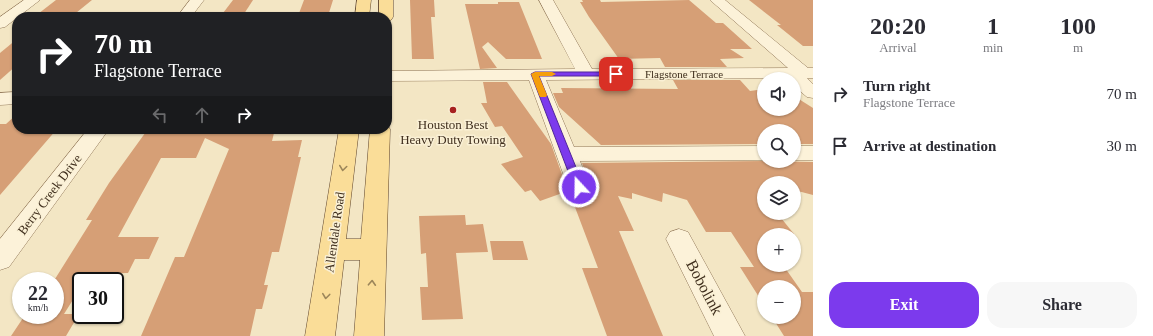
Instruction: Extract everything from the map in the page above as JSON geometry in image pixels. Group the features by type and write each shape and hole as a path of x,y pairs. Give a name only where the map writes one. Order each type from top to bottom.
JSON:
{"main road":[{"path":"363,12 364,0"},
{"path":"386,0 386,12"},
{"name":"Allendale Road","path":"320,336 348,134"},
{"path":"369,336 380,134"},
{"path":"332,250 374,249"}],"street":[{"path":"16,12 33,0"},
{"path":"188,12 197,0"},
{"path":"546,0 586,74"},
{"path":"718,0 802,73 813,93"},
{"path":"0,24 12,15"},
{"name":"Flagstone Terrace","path":"392,76 802,73"},
{"path":"535,74 579,187"},
{"path":"0,99 12,98"},
{"name":"Berry Creek Drive","path":"0,259 95,134"},
{"path":"566,154 757,153"},
{"path":"801,153 813,153"},
{"name":"Bobolink","path":"679,239 730,336"}],"building":[{"path":"56,0 92,0 77,12 40,12"},
{"path":"233,0 253,0 245,12 224,12"},
{"path":"304,0 333,0 329,12 300,12"},
{"path":"410,0 434,0 435,17 431,17 434,59 412,59"},
{"path":"582,0 600,0 601,2 689,0 716,23 723,23 752,49 730,49 744,58 720,59 727,67 665,67 660,58 619,59 589,17 580,2 583,2"},
{"path":"749,0 813,0 813,46 803,46 777,25 781,25"},
{"path":"498,2 519,2 542,59 506,59 488,42 482,47 497,68 480,69 465,4 498,4"},
{"path":"12,43 12,69 0,80 0,53"},
{"path":"673,80 740,80 750,91 757,90 757,116 801,116 801,100 813,108 813,144 801,144 801,124 757,124 757,144 601,145 559,107 553,93 563,93 561,88 678,89"},
{"path":"483,82 507,82 551,144 568,191 540,201 531,190 525,192 501,164 523,157 502,126 495,127 481,103 487,103"},
{"path":"12,119 12,134 53,134 0,195 0,124 6,124"},
{"path":"144,134 274,134 272,141 302,140 298,157 301,157 279,252 272,252 264,285 268,285 262,309 256,309 250,336 141,336 175,257 184,257 229,149 205,138 196,158 161,158 118,237 159,237 149,259 135,259 128,273 72,272 72,301 64,314 64,272 59,272 92,220 86,220 109,183"},
{"path":"757,161 757,168 801,168 801,162 813,162 813,195 801,192 801,176 757,176 757,220 783,220 789,228 757,228 757,272 788,272 794,280 757,280 757,294 740,267 754,267 731,232 706,232 687,200 663,193 662,202 632,193 632,199 618,196 634,231 619,231 663,336 607,336 582,268 598,268 570,194 579,196 587,194 591,188 582,163"},
{"path":"465,215 466,225 483,224 488,252 456,253 463,319 422,320 420,287 428,287 426,253 421,254 419,216"},
{"path":"490,241 523,241 528,260 493,260"},
{"path":"801,291 802,292 813,292 813,336 784,336 776,324 801,324"},
{"path":"64,314 72,314 73,324 66,336 11,336 19,324 64,324"}],"slow traffic":[{"path":"543,95 535,74 552,74"}],"place":[{"name":"Houston Best Heavy Duty Towing","path":"453,110"}],"route":[{"path":"579,187 535,74 616,74"}]}
